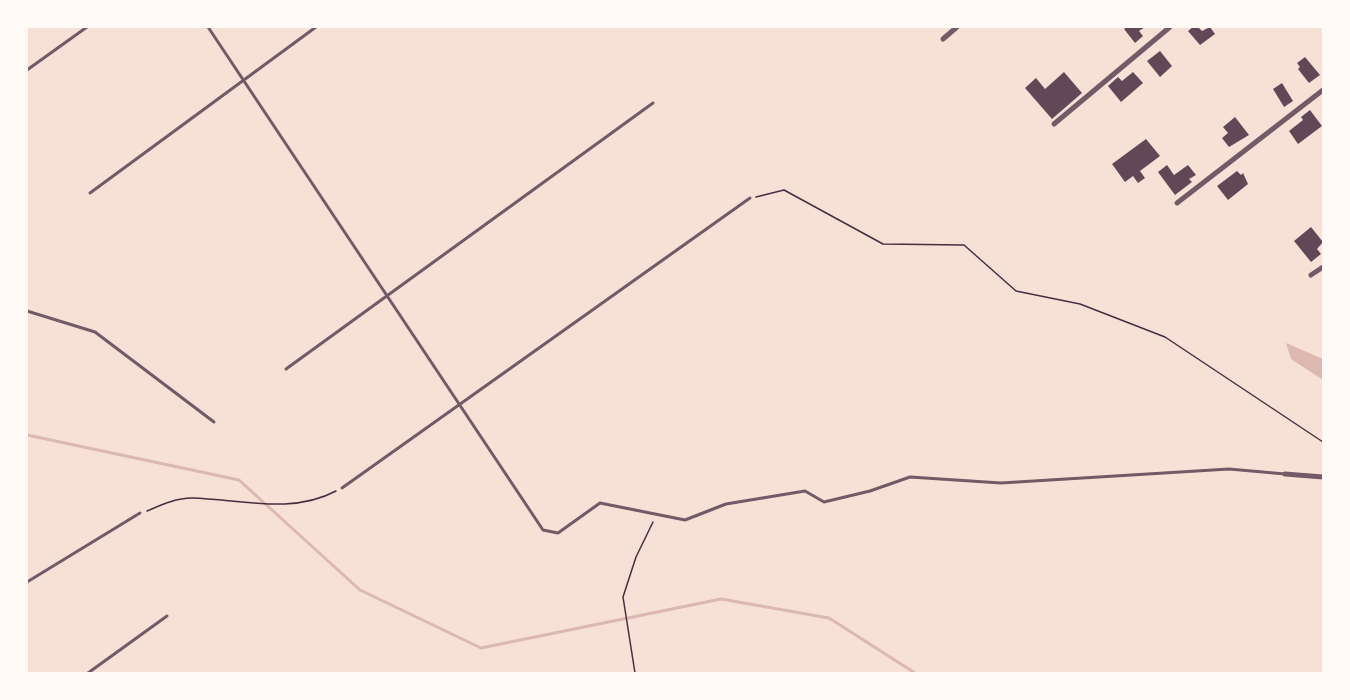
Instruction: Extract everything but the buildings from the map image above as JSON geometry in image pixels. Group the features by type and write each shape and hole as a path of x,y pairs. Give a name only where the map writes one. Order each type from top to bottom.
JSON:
{"street":[{"path":"943,39 957,27"},
{"path":"1054,124 1170,27"},
{"path":"1177,203 1323,90"},
{"path":"1311,275 1323,267"},
{"path":"1285,474 1323,477"}],"lane":[{"path":"27,70 87,27"},
{"path":"208,27 543,530 558,533 600,503 685,520 726,504 805,491 824,502 870,491 910,477 1001,483 1229,469 1285,474"},
{"path":"90,193 316,27"},
{"path":"286,369 386,294 653,103"},
{"path":"342,488 750,198"},
{"path":"27,311 96,332 214,422"},
{"path":"27,582 140,513"},
{"path":"88,673 167,616"}],"path":[{"path":"750,198 784,190 883,244 964,245 1016,291 1080,304 1164,337 1323,442"},
{"path":"140,513 167,502 190,498 257,504 274,503 325,497 342,488"},
{"path":"635,673 623,597 636,557 656,514"}],"shaded area":[{"path":"1286,343 1323,359 1323,380 1291,359"}],"waterway":[{"path":"27,435 239,480 360,590 481,648 721,599 829,618 915,673"}]}
